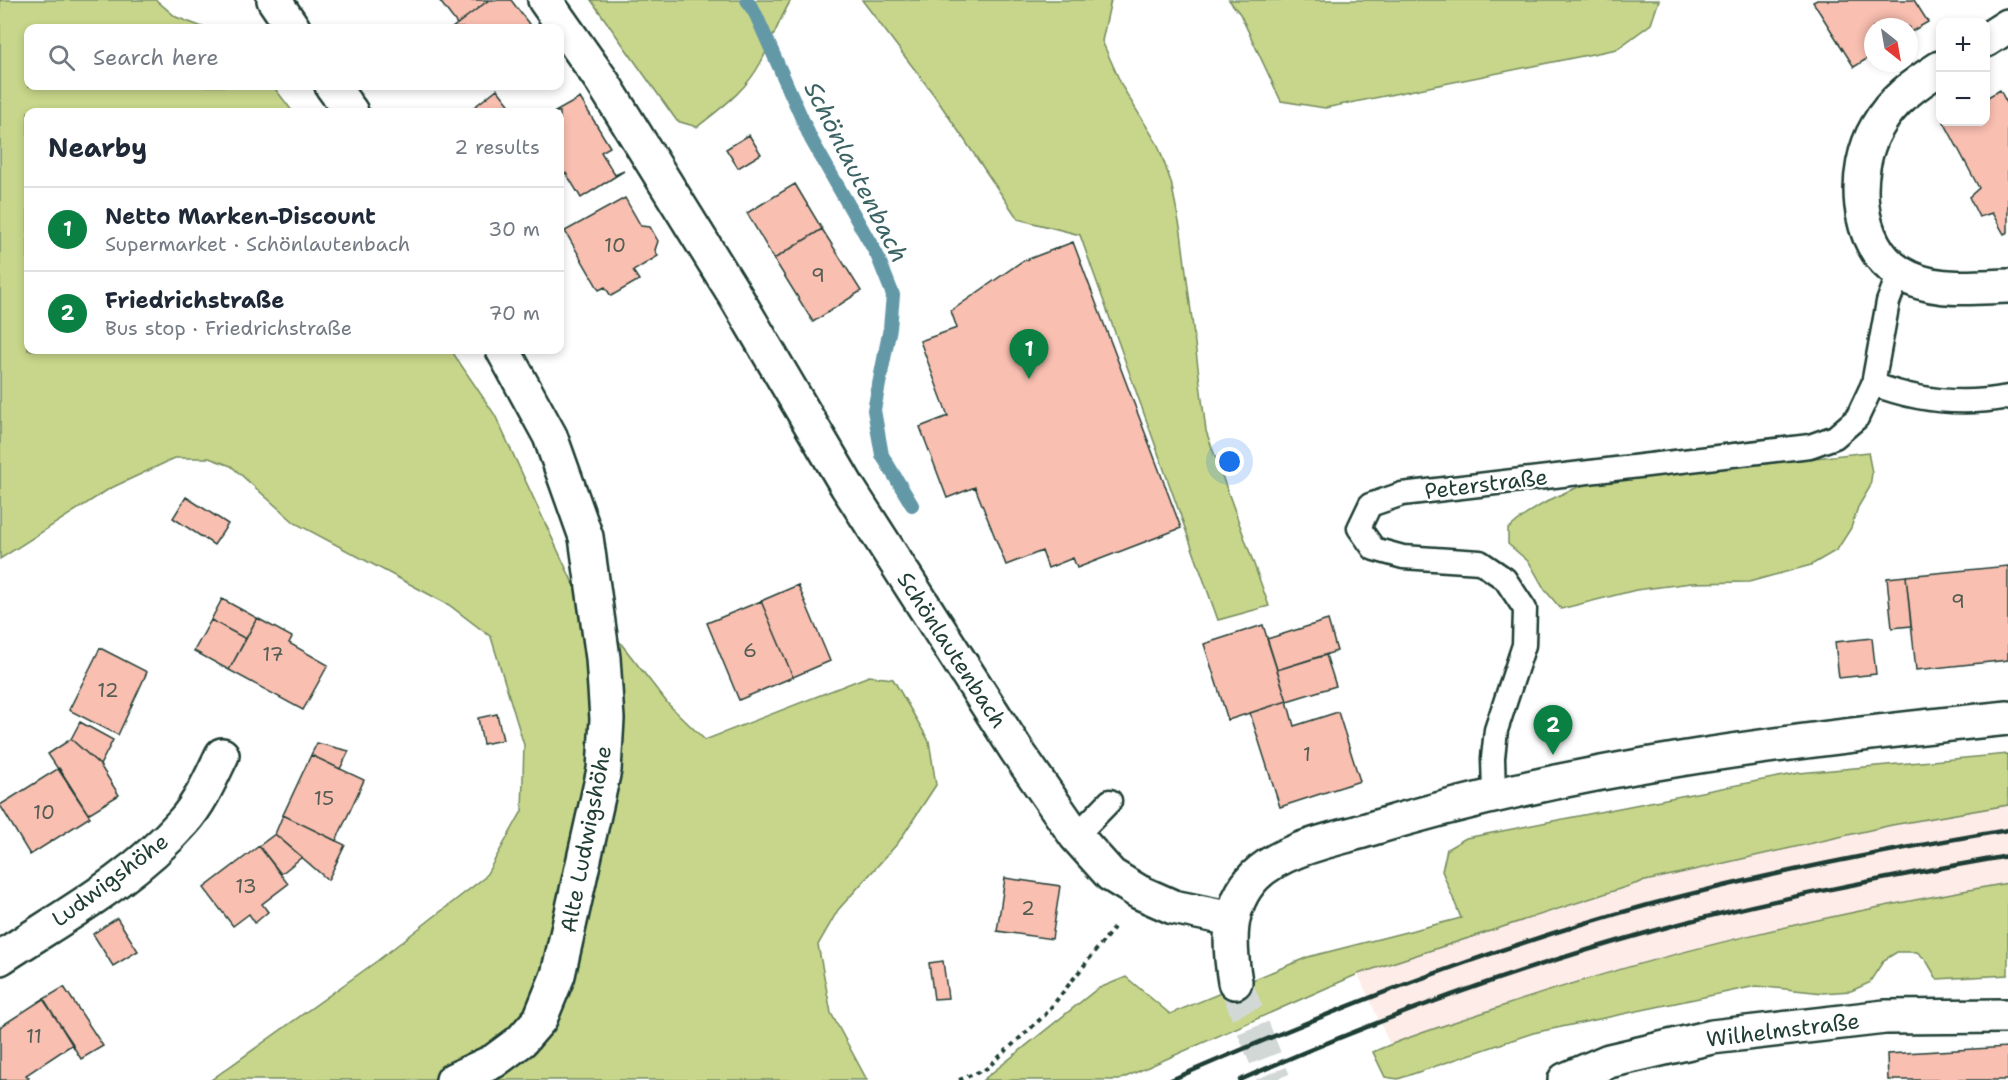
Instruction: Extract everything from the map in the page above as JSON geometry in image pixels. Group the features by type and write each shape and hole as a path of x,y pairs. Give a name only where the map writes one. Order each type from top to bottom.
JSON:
{"street":[{"path":"274,0 290,24"},
{"name":"Schönlautenbach","path":"545,0 562,24"},
{"path":"1990,37 2008,26"},
{"name":"Schönlautenbach","path":"564,27 602,81 733,292 847,486 1017,751 1076,836 1111,875 1139,892 1173,907 1232,919"},
{"path":"1936,71 1912,86 1893,105 1876,128 1867,149 1860,197 1865,221 1874,243 1899,273 1934,286 1958,288 2008,286"},
{"path":"335,90 348,108"},
{"name":"Alte Ludwigshöhe","path":"453,1080 494,1061 521,1041 540,1019 558,975 604,770 607,719 603,658 586,537 550,436 505,354"},
{"path":"1235,982 1231,957 1232,919 1243,890 1257,875 1278,860 1370,829 1494,794 1708,755 1866,732 2008,718"},
{"name":"Ludwigshöhe","path":"0,958 104,890 158,848 184,821 206,789 222,755"},
{"name":"Wilhelmstraße","path":"1565,1080 1609,1061 1712,1037 1885,1017 2008,1016"}],"lane":[{"name":"Peterstraße","path":"1494,794 1492,758 1496,730 1524,645 1525,609 1505,579 1480,562 1403,557 1374,549 1359,528 1370,505 1402,494 1810,446 1835,437 1857,418 1873,384 1888,302 1899,273"},
{"path":"1873,384 1907,397 1941,402 2008,397"},
{"path":"1076,836 1110,801"}],"path":[{"path":"958,1080 986,1069 1045,1015 1098,950 1139,892"}],"shaded area":[{"path":"2008,805 2008,883 1906,901 1662,957 1533,996 1390,1045 1358,974 1641,882 1892,825"}],"green space":[{"path":"0,0 156,0 176,17 194,24 24,24 24,90 276,90 290,108 24,108 24,354 454,354 495,415 572,581 669,705 705,740 869,676 893,679 929,741 936,785 898,843 838,910 818,945 831,1013 867,1080 211,1080 377,961 485,877 522,811 524,745 491,637 449,605 295,523 231,466 209,458 175,458 109,489 0,559"},
{"path":"591,0 791,0 761,62 748,82 697,127 677,121"},
{"path":"862,0 1111,0 1102,41 1123,88 1158,145 1171,182 1181,232 1206,431 1269,606 1218,620 1080,235 1018,219 934,95"},
{"path":"1229,0 1659,0 1651,24 1617,49 1325,108 1281,101 1240,14"},
{"path":"1868,452 1872,473 1870,487 1858,507 1851,528 1837,550 1811,565 1749,582 1691,583 1636,590 1561,609 1545,590 1529,562 1508,544 1508,529 1517,521 1544,503 1586,484"},
{"path":"2008,754 2008,805 1892,825 1641,882 1358,974 1119,1080 983,1080 1097,989 1126,977 1170,1014 1308,957 1461,918 1442,871 1447,849 1466,838 1799,773"},
{"path":"2008,883 2008,975 1937,979 1926,960 1917,952 1897,952 1884,960 1869,983 1851,991 1823,993 1756,986 1533,1033 1398,1079 1385,1077 1373,1052 1419,1034 1560,987 1686,951 1879,907"}],"building":[{"path":"439,0 489,0 457,24"},
{"path":"489,0 511,0 529,24 457,24"},
{"path":"1817,0 1914,0 1928,22 1918,28 1918,18 1864,18 1864,61 1854,67 1813,2"},
{"path":"498,90 512,108 473,108"},
{"path":"2000,90 2008,105 2008,232 2004,234 1992,213 1979,217 1969,197 1979,188 1946,126 1990,126 1990,96"},
{"path":"580,98 610,147 601,152 615,175 624,171 581,198 566,173 564,174 564,108 562,108"},
{"path":"749,135 761,154 738,168 726,149"},
{"path":"795,184 822,229 774,259 747,213"},
{"path":"625,198 641,226 650,227 658,241 655,250 658,256 633,271 639,280 611,296 605,287 599,290 565,231"},
{"path":"822,229 861,291 813,322 774,259"},
{"path":"1073,242 1181,528 1077,568 1073,558 1048,568 1042,551 1006,565 975,487 947,498 920,427 948,416 920,341 957,328 951,311 1021,262"},
{"path":"186,497 228,524 214,545 173,518"},
{"path":"2008,566 2008,660 1916,670 1906,576"},
{"path":"1906,576 1911,626 1892,628 1887,578"},
{"path":"798,585 830,661 793,677 761,601"},
{"path":"222,599 257,618 246,639 211,620"},
{"path":"761,601 793,677 739,700 707,623"},
{"path":"257,618 292,637 289,643 328,665 303,710 229,670"},
{"path":"211,620 246,639 229,670 194,651"},
{"path":"1328,620 1337,651 1277,670 1267,639"},
{"path":"1263,625 1287,701 1228,720 1204,644"},
{"path":"1872,638 1876,674 1839,678 1835,642"},
{"path":"100,648 147,672 118,735 69,710"},
{"path":"1326,655 1336,686 1287,701 1277,670"},
{"path":"1287,701 1294,726 1338,712 1360,781 1280,807 1250,713"},
{"path":"497,714 503,740 483,744 478,718"},
{"path":"80,722 113,740 100,765 71,739"},
{"path":"71,739 100,765 119,795 88,814 48,754"},
{"path":"317,743 349,751 340,769 311,755"},
{"path":"311,755 364,780 336,841 283,815"},
{"path":"59,768 90,817 30,855 0,805"},
{"path":"283,815 345,845 328,880 275,834"},
{"path":"275,834 302,857 281,874 259,846"},
{"path":"259,846 288,884 262,904 268,912 255,923 249,914 233,926 204,888"},
{"path":"1005,878 1060,886 1052,939 997,931"},
{"path":"117,918 138,951 113,966 93,934"},
{"path":"943,961 948,998 934,999 929,963"},
{"path":"64,987 103,1046 81,1059 44,999"},
{"path":"43,999 73,1044 26,1075 29,1078 26,1080 0,1080 0,1027"},
{"path":"2008,1047 2008,1080 1888,1080 1887,1054"}],"waterway":[{"name":"Schönlautenbach","path":"747,0 756,15 811,139 877,255 893,295 890,328 874,410 882,455 912,505"}],"tunnel":[{"path":"1235,982 1274,1080"}],"railway":[{"path":"1171,1080 1288,1030 1406,984 1587,923 1693,893 1782,872 2008,830"},
{"path":"1240,1080 1392,1017 1600,946 1697,919 1785,899 2008,856"}],"place":[{"name":"Netto Marken-Discount","path":"1029,379"},
{"name":"Friedrichstraße","path":"1553,755"}]}
